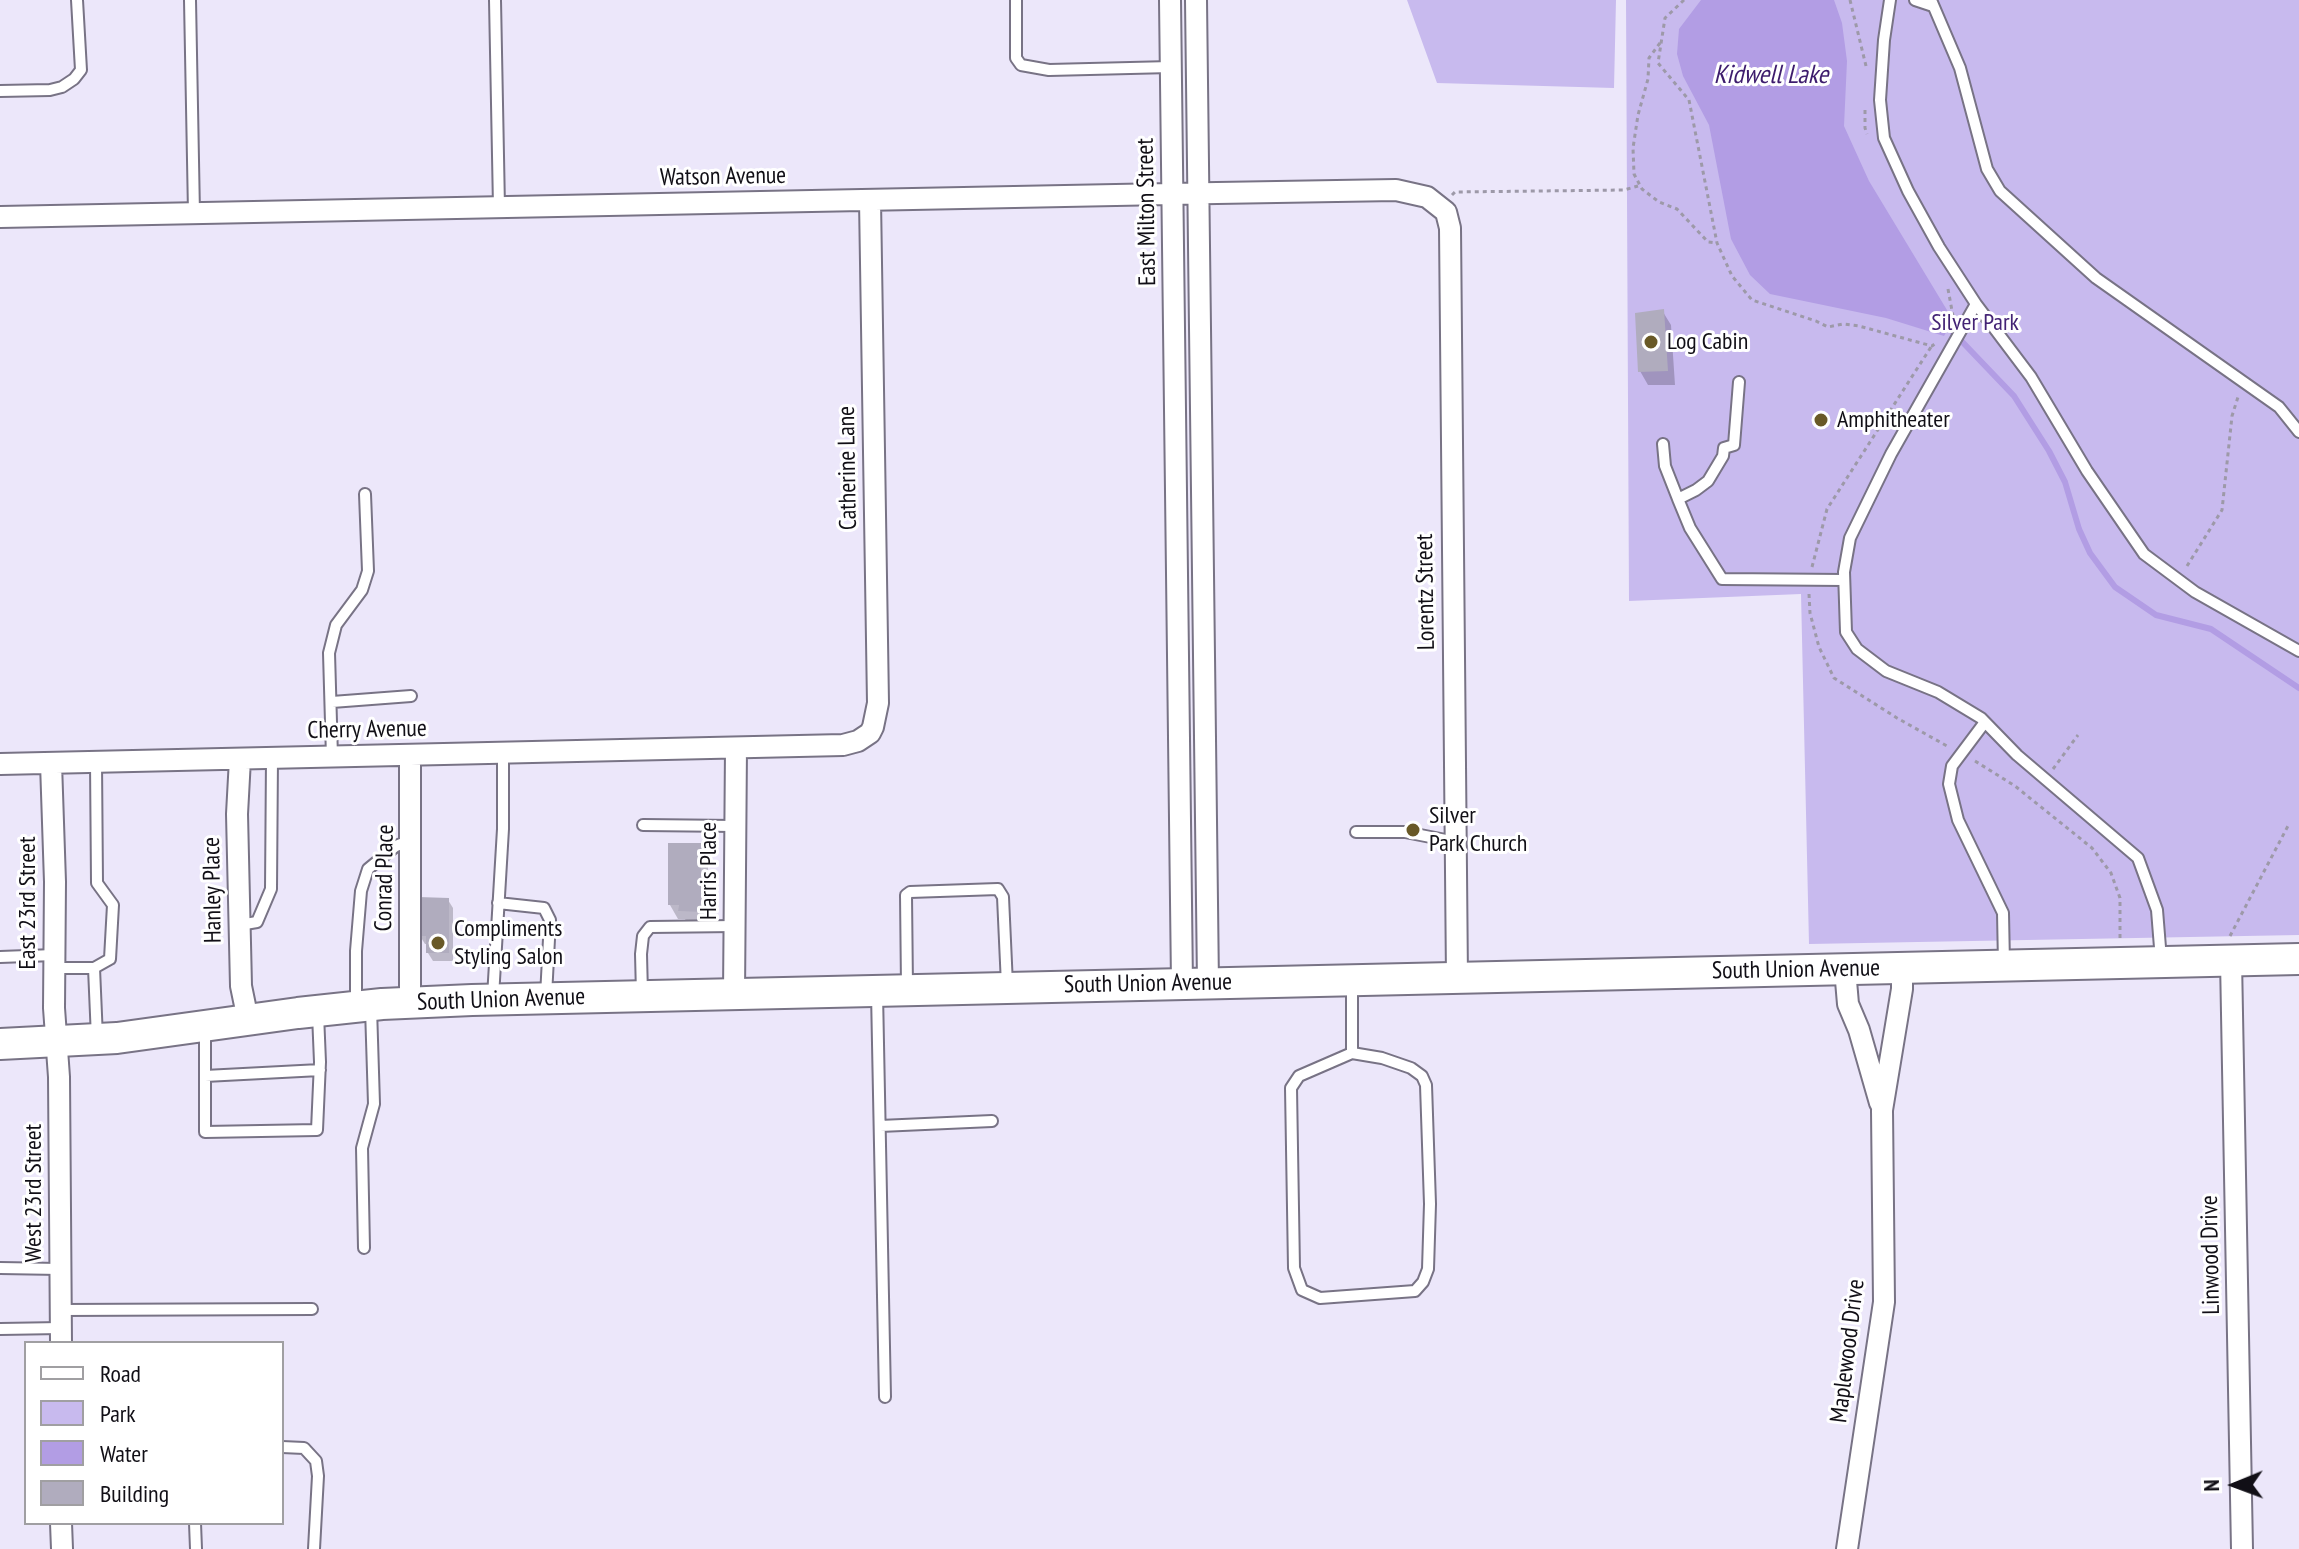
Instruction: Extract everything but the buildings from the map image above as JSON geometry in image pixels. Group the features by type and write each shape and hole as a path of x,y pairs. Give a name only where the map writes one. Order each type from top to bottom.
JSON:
{"main road":[{"name":"South Union Avenue","path":"0,1044 97,1039 363,1006 492,999 2161,962 2231,948 2299,959"}],"street":[{"name":"East Milton Street","path":"1170,0 1180,804 1195,983"},
{"path":"1195,983 1206,803 1196,0"},
{"path":"1171,69 1196,70"},
{"name":"Watson Avenue","path":"0,217 1396,190 1448,199"},
{"name":"Lorentz Street","path":"1448,199 1457,978"},
{"name":"Catherine Lane","path":"870,200 878,703 870,733"},
{"path":"1175,353 1200,352"},
{"path":"1177,502 1202,501"},
{"path":"1178,654 1204,652"},
{"name":"Cherry Avenue","path":"0,764 843,745 858,741 870,733"},
{"name":"Harris Place","path":"734,994 736,748"},
{"name":"Conrad Place","path":"410,755 410,1003"},
{"name":"Hanley Place","path":"240,759 237,814 239,925 241,986 248,1020"},
{"name":"East 23rd Street","path":"51,763 57,1043"},
{"path":"1180,804 1206,803"},
{"name":"Linwood Drive","path":"2231,948 2242,1549"},
{"name":"Maplewood Drive","path":"1847,1549 1884,1302 1882,1110 1902,989 1902,968"},
{"name":"Maplewood Drive","path":"1845,969 1848,1004 1859,1030 1882,1110"},
{"name":"West 23rd Street","path":"57,1043 60,1327"},
{"path":"61,1525 62,1549"}],"lane":[{"path":"0,91 50,90 74,79 81,70 77,0"},
{"path":"190,0 194,213"},
{"path":"495,0 499,207"},
{"path":"1016,0 1016,58 1021,65 1049,70 1171,69"},
{"path":"1915,0 1932,3 1960,68 1987,169 2000,191 2096,278 2279,407 2299,432"},
{"path":"1893,1 1884,40 1880,100 1884,138 1908,191 1939,247 1976,304 2031,377 2087,471 2144,554 2195,592 2299,651"},
{"path":"1976,304 1891,454 1850,538 1844,580 1846,632 1857,649 1886,671 1938,692 1985,722 2017,755 2138,858 2157,910 2161,962"},
{"path":"1678,499 1708,481 1723,456 1724,448 1734,445 1739,382"},
{"path":"1663,444 1665,466 1690,528 1722,579 1844,580"},
{"path":"332,757 329,653 336,625 362,590 368,571 365,494"},
{"path":"332,702 411,696"},
{"path":"1985,722 1952,766 1949,784 1958,820 2003,913 2004,966"},
{"path":"492,999 503,829 503,753"},
{"path":"239,925 257,922 271,889 272,758"},
{"path":"0,957 94,968 110,959 113,905 97,883 96,762"},
{"path":"643,825 735,826"},
{"path":"1356,832 1405,832 1456,842"},
{"path":"364,1248 362,1148 374,1104 356,951 361,891 368,869 396,846 411,840"},
{"path":"885,1397 880,1126 892,990 906,895 910,892 1001,891 1007,987"},
{"path":"498,903 544,908 550,920 546,998"},
{"path":"642,996 643,936 650,927 735,926"},
{"path":"94,968 97,1039"},
{"path":"1352,980 1352,1053"},
{"path":"205,1026 205,1132 317,1130 320,1070 317,1011"},
{"path":"1352,1053 1382,1058 1411,1068 1422,1076 1426,1085 1430,1204 1428,1269 1415,1291 1320,1298 1302,1290 1294,1268 1291,1088 1299,1076 1352,1053"},
{"path":"205,1076 320,1070"},
{"path":"880,1126 992,1121"},
{"path":"0,1268 60,1269"},
{"path":"0,1329 312,1309"},
{"path":"284,1447 304,1448 316,1461 314,1549"},
{"path":"195,1525 196,1549"}],"path":[{"path":"1684,0 1665,18 1658,63 1689,100 1717,243 1732,276 1752,300 1828,327 1843,324 1859,326 1932,346"},
{"path":"1850,0 1866,63 1866,76"},
{"path":"1661,41 1649,58 1648,79 1633,148 1634,174 1640,185 1659,202 1677,209 1708,242 1717,243"},
{"path":"1865,102 1865,128"},
{"path":"1448,199 1624,190 1640,185"},
{"path":"1939,340 1932,346 1827,509 1810,579 1810,613 1819,647 1834,678 2015,786 2092,848 2111,873 2120,898 2120,963"},
{"path":"2179,580 2222,510 2232,416 2243,383"},
{"path":"2045,778 2078,735"},
{"path":"2231,948 2289,824"}],"green space":[{"path":"1407,0 1616,0 1614,88 1437,83"},
{"name":"Silver Park","path":"1626,0 2299,0 2299,935 1809,944 1801,594 1629,601"}],"water":[{"name":"Kidwell Lake","path":"1701,0 1834,0 1842,23 1847,61 1844,126 1869,181 1953,320 1944,336 1886,318 1770,294 1750,275 1731,239 1709,125 1683,76 1677,54 1679,29"}],"waterway":[{"path":"1949,328 2014,396 2065,482 2079,529 2090,553 2115,587 2156,615 2211,629 2299,688"}],"place":[{"name":"Log Cabin","path":"1651,342"},
{"name":"Amphitheater","path":"1821,420"},
{"name":"Silver Park Church","path":"1413,830"},
{"name":"Compliments Styling Salon","path":"438,943"}]}
